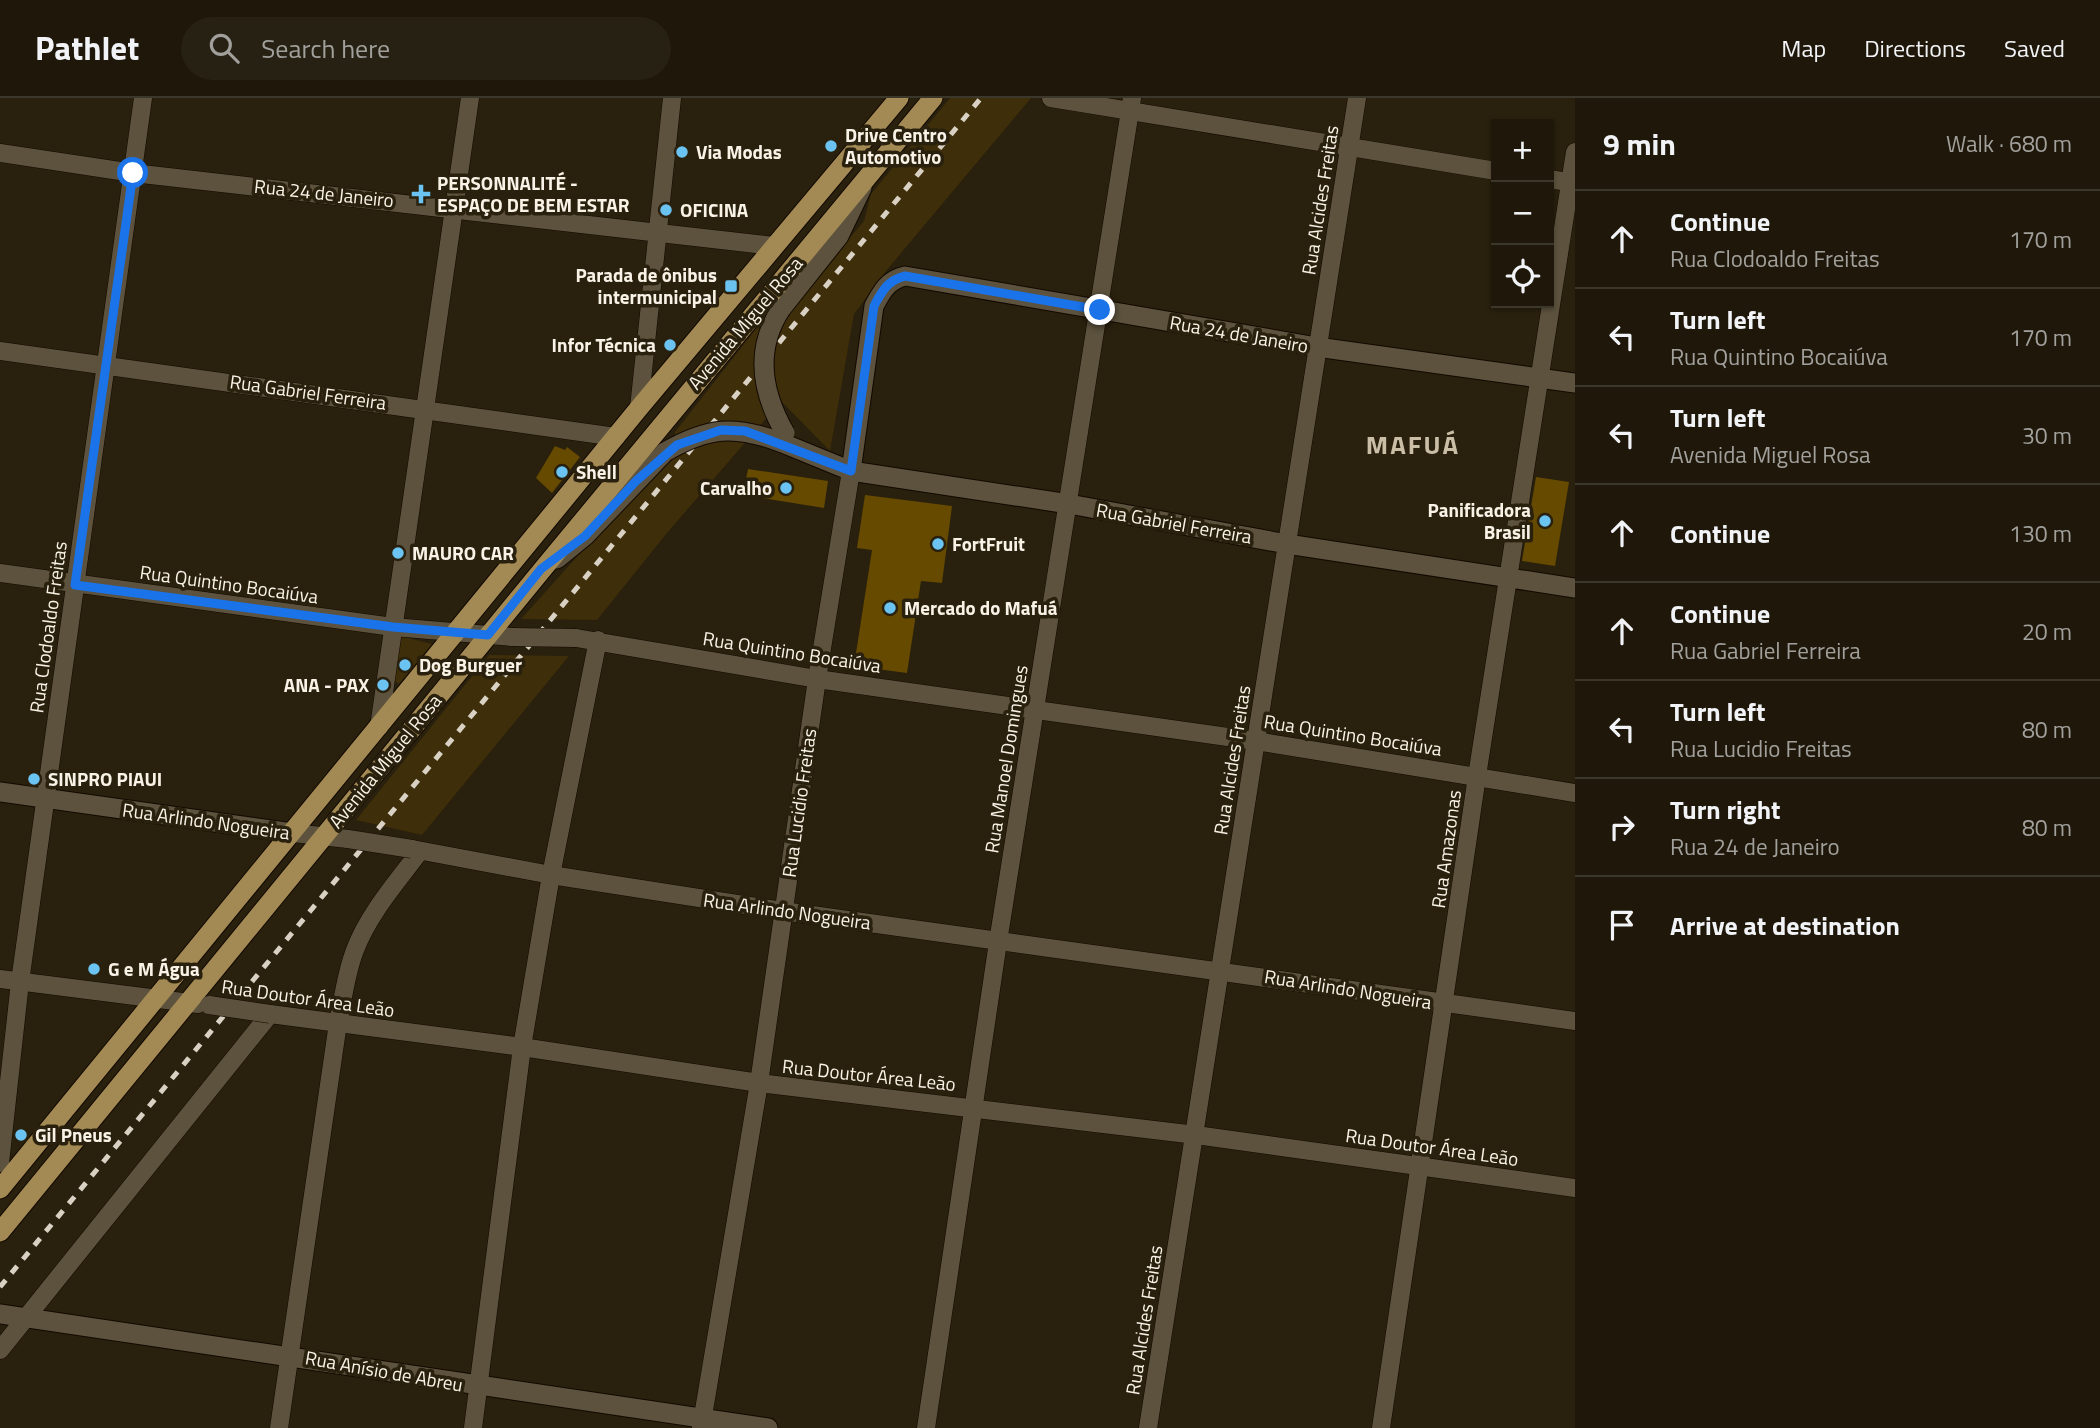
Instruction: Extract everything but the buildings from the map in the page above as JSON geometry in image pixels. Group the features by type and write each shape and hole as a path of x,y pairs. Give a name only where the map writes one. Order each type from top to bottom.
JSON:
{"main road":[{"name":"Avenida Miguel Rosa","path":"0,1189 639,408 899,98"},
{"name":"Avenida Miguel Rosa","path":"0,1232 541,569 933,98"}],"street":[{"name":"Rua Clodoaldo Freitas","path":"0,1163 20,982 143,98"},
{"path":"379,727 470,98"},
{"path":"639,408 672,98"},
{"path":"1051,98 1131,105 1350,148 1491,170"},
{"name":"Rua Alcides Freitas","path":"1148,1428 1357,98"},
{"name":"Rua Manoel Domingues","path":"926,1428 976,1108 998,942 1131,105"},
{"name":"Rua Amazonas","path":"1381,1428 1477,776 1573,182 1575,152"},
{"name":"Rua 24 de Janeiro","path":"0,153 133,173 453,207 774,246"},
{"path":"787,441 771,409 763,378 769,332 781,309 839,236 867,178"},
{"path":"1554,180 1573,182"},
{"name":"Rua 24 de Janeiro","path":"905,276 1317,347 1575,383"},
{"name":"Rua Lucidio Freitas","path":"702,1424 759,1083 874,306 882,290 895,278 905,276"},
{"name":"Rua Gabriel Ferreira","path":"0,351 425,408 616,437"},
{"name":"Rua Gabriel Ferreira","path":"541,569 585,536 665,452 700,435 721,430 754,433 787,441 851,471 1069,504 1287,544 1575,588"},
{"name":"Rua Quintino Bocaiúva","path":"0,573 393,627 456,634 597,640 817,679 1256,741 1575,793"},
{"path":"473,1428 522,1047 551,875 597,640"},
{"name":"Rua Arlindo Nogueira","path":"0,792 348,839 551,875 783,911 1575,1021"},
{"path":"279,1428 338,1023 354,951 366,926 416,850"},
{"name":"Rua Doutor Área Leão","path":"0,979 159,997 759,1083 1196,1135 1575,1188"},
{"path":"0,1350 14,1316 271,1014"},
{"name":"Rua Anísio de Abreu","path":"14,1316 290,1355 702,1424 768,1428"}],"shaded area":[{"path":"950,98 1031,98 886,271 854,314 830,451 781,401 667,533 597,620 521,619 655,470 674,454 675,432 763,320 781,319 864,221 871,194"},
{"path":"400,636 432,644 399,684 394,680"},
{"path":"489,655 569,656 422,835 356,820"}],"railway":[{"path":"0,1287 981,98"}],"place":[{"name":"Drive Centro Automotivo","path":"831,146"},
{"name":"Via Modas","path":"682,152"},
{"name":"PERSONNALITÉ - ESPAÇO DE BEM ESTAR","path":"421,194"},
{"name":"OFICINA","path":"666,210"},
{"name":"Parada de ônibus intermunicipal","path":"731,286"},
{"name":"Infor Técnica","path":"670,345"},
{"name":"Shell","path":"562,472"},
{"name":"Carvalho","path":"786,488"},
{"name":"Panificadora Brasil","path":"1545,521"},
{"name":"FortFruit","path":"938,544"},
{"name":"MAURO CAR","path":"398,553"},
{"name":"Mercado do Mafuá","path":"890,608"},
{"name":"Dog Burguer","path":"405,665"},
{"name":"ANA - PAX","path":"383,685"},
{"name":"SINPRO PIAUI","path":"34,779"},
{"name":"G e M Água","path":"94,969"},
{"name":"Gil Pneus","path":"21,1135"}],"district":[{"name":"MAFUÁ","path":"1413,445"}],"route":[{"path":"133,173 75,585 393,627 488,635 541,569 585,536 665,452 677,445 700,435 732,429 780,442 851,471 874,306 882,290 895,278 905,276 1100,310"}]}
